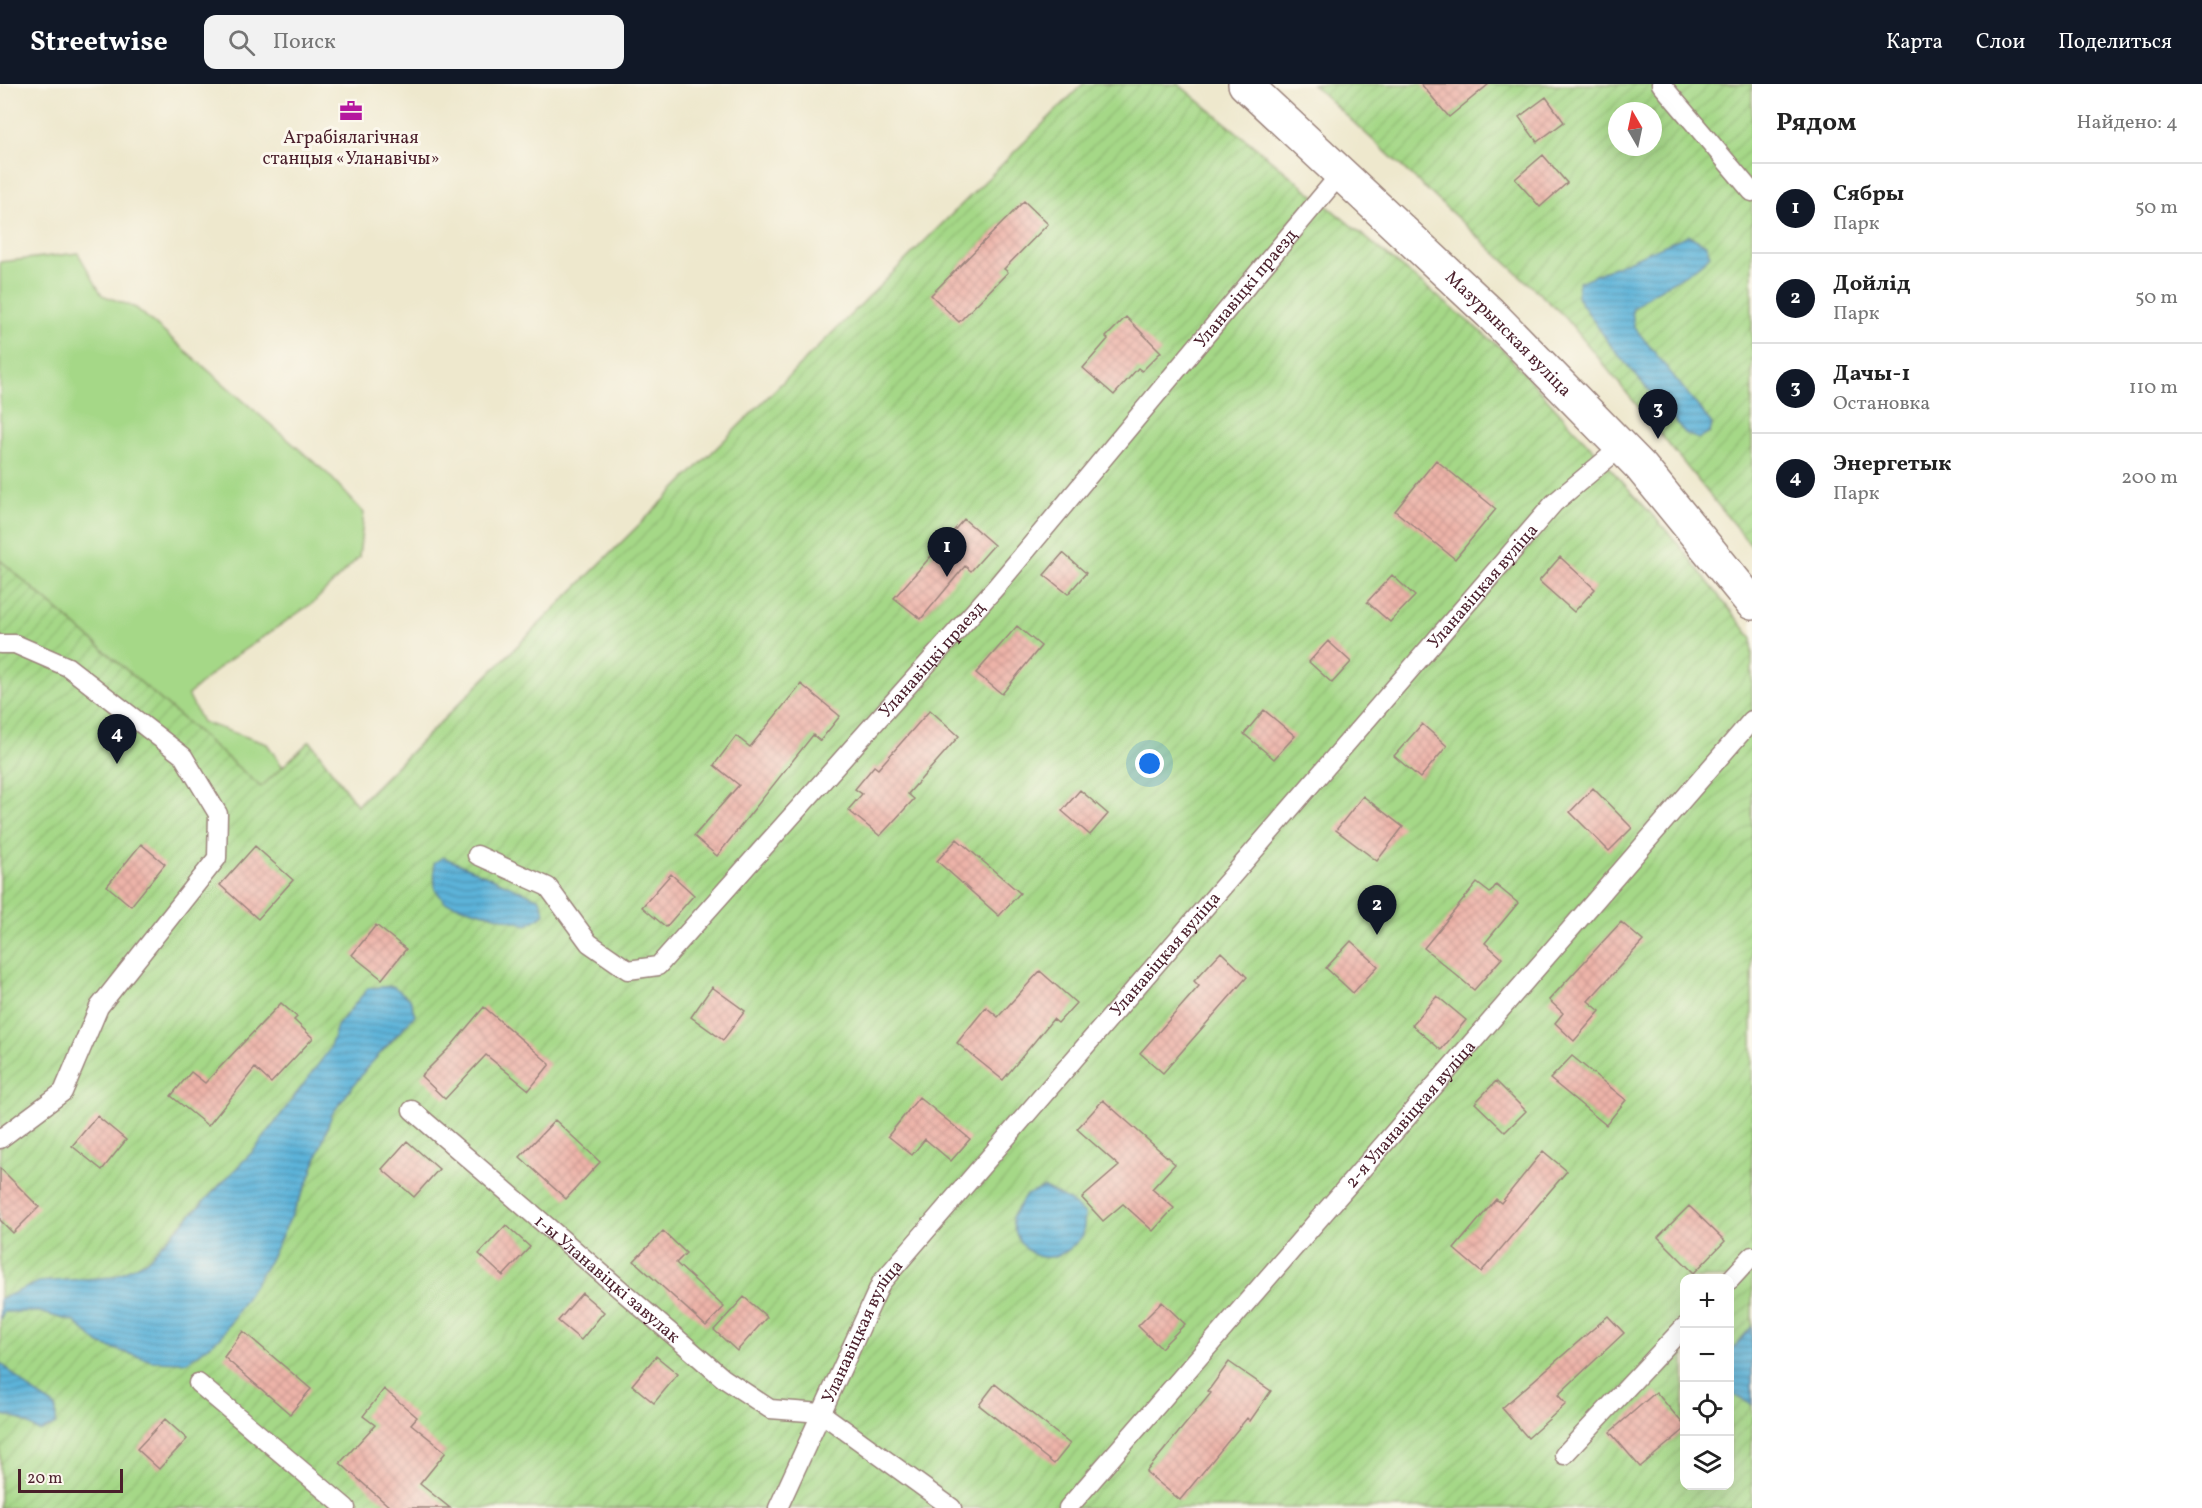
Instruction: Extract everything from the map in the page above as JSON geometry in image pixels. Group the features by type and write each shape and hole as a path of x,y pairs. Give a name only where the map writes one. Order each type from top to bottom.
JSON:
{"street":[{"name":"Мазурынская вуліца","path":"1245,84 1342,172 1490,313 1641,467 1752,603"}],"lane":[{"path":"1661,84 1752,192"},
{"name":"Уланавіцкі праезд","path":"477,855 548,887 589,943 628,970 658,966 996,587 1342,172"},
{"name":"Уланавіцкая вуліца","path":"778,1508 881,1283 1554,503 1621,447"},
{"path":"0,644 15,644 68,667 183,756 218,814 217,858 99,1006 63,1092 0,1139"},
{"name":"2-я Уланавіцкая вуліца","path":"1068,1508 1752,720"},
{"name":"1-ы Уланавіцкі завулак","path":"412,1110 723,1378 770,1409 821,1413"},
{"path":"1734,1276 1752,1256"},
{"path":"1564,1455 1680,1332"},
{"path":"198,1383 346,1508"},
{"path":"821,1413 952,1508"}],"green space":[{"path":"1083,84 1178,84 1502,349 1675,540 1752,638 1752,1506 1747,1508 0,1508 0,560 261,787 310,741 357,805"},
{"path":"1312,84 1752,84 1752,547 1565,317"},
{"path":"78,253 102,295 136,308 329,475 364,513 359,557 314,602 222,665 188,695 202,722 267,744 289,776 288,807 0,630 0,262"}],"water":[{"path":"1688,235 1706,245 1710,255 1692,270 1650,295 1632,310 1634,327 1712,424 1710,433 1699,439 1686,434 1611,346 1577,297 1579,282"},
{"path":"443,857 540,899 545,914 528,925 445,902 435,889 434,863"},
{"path":"393,986 410,999 415,1015 366,1069 332,1114 309,1180 270,1260 221,1337 187,1362 152,1361 99,1344 75,1322 39,1312 4,1312 0,1319 0,1299 39,1282 113,1277 146,1261 256,1148 329,1050 337,1026 368,988"},
{"path":"1044,1188 1068,1200 1085,1214 1083,1236 1065,1252 1044,1257 1028,1251 1022,1244 1017,1236 1012,1217 1026,1195"},
{"path":"1752,1326 1752,1405 1734,1395 1734,1347"},
{"path":"0,1360 34,1393 56,1407 56,1424 40,1432 21,1420 0,1414"}],"building":[{"path":"1421,84 1489,84 1449,117"},
{"path":"1546,97 1564,122 1537,142 1519,117"},
{"path":"1543,155 1567,183 1540,207 1515,179"},
{"path":"1024,201 1048,224 1004,269 1008,272 959,322 931,295"},
{"path":"1126,317 1161,352 1142,371 1138,368 1114,395 1083,368 1108,339 1106,337"},
{"path":"1436,460 1496,509 1455,559 1395,511"},
{"path":"964,519 994,545 971,571 965,566 921,619 894,598"},
{"path":"1063,553 1086,573 1068,594 1044,575"},
{"path":"1560,557 1595,589 1574,612 1539,581"},
{"path":"1392,575 1415,596 1390,622 1367,602"},
{"path":"1017,626 1041,646 1002,694 976,673"},
{"path":"1328,641 1351,662 1332,683 1309,662"},
{"path":"801,684 840,716 820,741 813,735 717,856 694,836 739,785 714,765 736,736 750,747"},
{"path":"930,710 959,736 908,794 914,799 880,836 848,810 862,794 855,789 874,766 878,769"},
{"path":"1264,710 1295,736 1274,759 1244,734"},
{"path":"1422,724 1447,746 1420,778 1394,756"},
{"path":"1593,788 1632,828 1609,851 1570,812"},
{"path":"1080,790 1108,814 1090,835 1062,811"},
{"path":"1363,796 1403,827 1377,861 1336,830"},
{"path":"957,839 1020,893 999,916 937,861"},
{"path":"141,844 165,864 131,906 107,886"},
{"path":"255,846 293,880 258,919 220,885"},
{"path":"671,874 694,895 666,927 642,907"},
{"path":"1477,883 1490,893 1496,885 1518,903 1485,943 1502,958 1474,990 1424,948"},
{"path":"1621,922 1643,941 1588,1001 1600,1011 1574,1041 1555,1023 1563,1013 1549,1000"},
{"path":"376,925 406,949 382,979 352,955"},
{"path":"1351,941 1378,966 1353,993 1326,968"},
{"path":"1221,952 1247,977 1163,1073 1140,1053 1199,986 1194,981"},
{"path":"1040,971 1076,1003 1058,1023 1053,1019 1003,1080 957,1043 986,1007 998,1017"},
{"path":"712,987 745,1011 723,1040 691,1017"},
{"path":"1437,996 1466,1020 1441,1050 1412,1025"},
{"path":"281,1003 297,1017 294,1020 313,1038 271,1083 255,1068 208,1126 171,1096 191,1072 205,1083"},
{"path":"484,1007 550,1064 529,1090 486,1055 445,1099 421,1076 452,1045"},
{"path":"1572,1056 1626,1100 1606,1125 1550,1079"},
{"path":"1496,1081 1526,1111 1505,1132 1475,1103"},
{"path":"919,1097 970,1139 951,1161 925,1139 912,1155 888,1136"},
{"path":"1103,1100 1175,1164 1152,1189 1174,1208 1153,1231 1123,1204 1103,1221 1082,1198 1119,1166 1077,1129"},
{"path":"97,1116 126,1140 102,1170 72,1146"},
{"path":"555,1120 600,1162 566,1199 520,1157"},
{"path":"407,1141 439,1169 414,1197 382,1169"},
{"path":"1543,1151 1567,1171 1481,1272 1454,1249 1496,1199 1501,1203"},
{"path":"0,1168 39,1207 13,1233 0,1220"},
{"path":"1689,1206 1725,1241 1694,1273 1658,1237"},
{"path":"506,1225 530,1247 503,1276 479,1254"},
{"path":"663,1231 686,1253 676,1263 724,1307 706,1326 634,1261"},
{"path":"582,1293 604,1312 581,1340 558,1321"},
{"path":"744,1297 767,1317 737,1351 714,1330"},
{"path":"1162,1302 1185,1324 1161,1348 1138,1326"},
{"path":"1608,1316 1624,1333 1558,1395 1566,1404 1528,1438 1502,1408"},
{"path":"243,1331 311,1389 290,1414 224,1357"},
{"path":"656,1356 678,1374 654,1403 632,1385"},
{"path":"1229,1362 1271,1391 1250,1421 1247,1418 1180,1500 1146,1472 1211,1393 1208,1391"},
{"path":"995,1384 1070,1444 1054,1464 979,1405"},
{"path":"384,1389 417,1417 411,1424 446,1452 420,1484 450,1508 391,1508 340,1463 375,1425 363,1416"},
{"path":"1656,1392 1680,1420 1680,1433 1640,1467 1610,1432"},
{"path":"165,1419 187,1439 159,1469 137,1449"}],"place":[{"name":"Аграбіялагічная станцыя «Уланавічы»","path":"351,111"},
{"name":"Дачы-1","path":"1658,439"},
{"name":"Сябры","path":"947,577"},
{"name":"Энергетык","path":"117,764"},
{"name":"Дойлід","path":"1377,935"}]}
